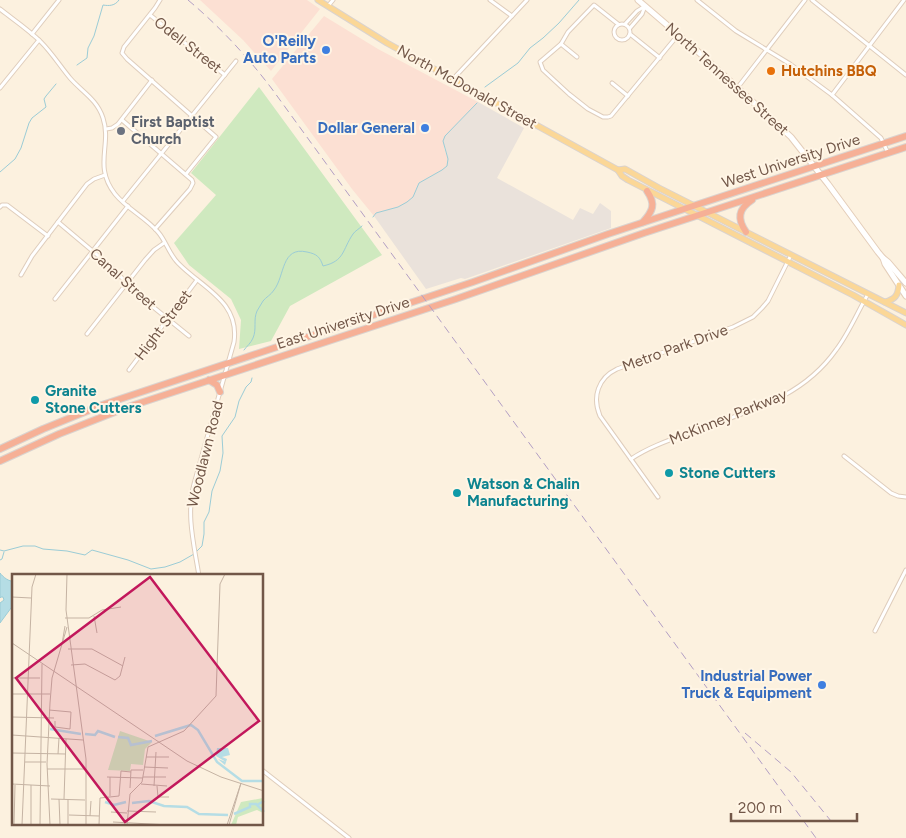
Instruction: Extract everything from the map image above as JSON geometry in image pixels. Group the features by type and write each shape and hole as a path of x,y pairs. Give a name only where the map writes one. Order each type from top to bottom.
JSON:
{"highway":[{"name":"West University Drive","path":"684,209 906,136"},
{"name":"West University Drive","path":"697,216 906,146"},
{"path":"642,223 653,208 652,198 647,191"},
{"path":"746,232 740,222 742,210 747,204 763,194"},
{"name":"East University Drive","path":"0,449 81,413 473,282 577,244 684,209"},
{"name":"East University Drive","path":"0,461 67,430 125,408 485,290 697,216"},
{"path":"577,244 581,255"},
{"path":"316,334 320,344"},
{"path":"209,380 216,385 220,392"},
{"path":"145,391 148,401"}],"main road":[{"name":"North McDonald Street","path":"318,0 387,43 618,170 622,176 647,191 864,301 906,325"},
{"name":"North McDonald Street","path":"618,170 625,169 645,181 906,313"},
{"path":"885,302 896,297 899,285"}],"street":[{"path":"32,34 59,0"},
{"path":"160,0 124,47 122,53 216,137 186,174"},
{"path":"328,6 332,0"},
{"path":"490,0 512,16"},
{"path":"453,79 527,0"},
{"name":"North Tennessee Street","path":"638,0 791,137 822,175 883,258"},
{"path":"625,24 650,0"},
{"path":"697,0 736,31 767,49 832,95 881,138 888,152"},
{"path":"738,88 805,0"},
{"path":"812,0 906,76"},
{"path":"832,95 904,0"},
{"path":"630,28 625,24 618,24 594,5 568,32 561,44 540,62 543,70 588,109 603,117 608,117 611,116 679,35"},
{"path":"618,24 614,29 615,37 622,40 628,39 630,28 642,14 645,6"},
{"path":"0,9 32,34 52,55 69,78 96,103 102,114 106,129 103,161 106,176 89,182 32,256 21,276"},
{"name":"Odell Street","path":"150,15 225,74"},
{"path":"630,34 660,58"},
{"path":"0,88 38,40"},
{"path":"561,44 578,57"},
{"path":"123,201 236,61"},
{"path":"106,129 115,126 122,120 152,80"},
{"path":"612,83 628,96"},
{"path":"122,120 192,180 192,186 155,229"},
{"name":"Woodlawn Road","path":"106,176 112,189 161,236 178,264 220,299 228,310 234,326 228,363 190,503 190,522 199,574"},
{"path":"0,207 7,205 48,236"},
{"path":"55,299 128,206"},
{"name":"Canal Street","path":"58,222 113,268 127,284 188,336"},
{"path":"88,334 151,253 164,243"},
{"name":"Metro Park Drive","path":"658,497 602,420 597,408 596,395 599,386 609,374 617,369 733,327 752,317 768,301 792,255"},
{"path":"883,258 906,283"},
{"path":"883,258 884,264 906,296"},
{"name":"Hight Street","path":"129,370 197,280"},
{"name":"McKinney Parkway","path":"631,459 652,447 768,404 796,389 814,376 832,356 868,293"},
{"path":"844,456 892,493 906,497"},
{"path":"875,630 906,570"},
{"path":"264,772 349,838"}],"shaded area":[{"path":"200,0 307,0 320,9 271,71 243,40"},
{"path":"324,16 378,49 478,102 445,136 444,148 448,159 447,166 419,183 413,197 407,202 398,207 376,213 374,216 352,189 272,79"},
{"path":"478,102 524,128 497,178 573,220 580,208 593,214 600,203 611,211 611,228 465,279 461,278 426,289 374,216 376,213 398,207 407,202 413,197 419,183 447,166 448,159 443,141 445,136"}],"green space":[{"path":"259,87 382,255 290,306 271,341 239,349 241,320 231,299 189,265 174,243 216,195 191,173"}],"water":[{"path":"0,573 6,579 12,581 12,607 0,623 0,603 4,600 3,597 0,598"}],"waterway":[{"path":"77,65 87,58 88,48 94,36 103,5 112,5 119,0"},
{"path":"485,87 518,63 530,48 559,23 579,0"},
{"path":"0,172 15,159 21,148 29,123 32,118 46,107 44,99 56,84"},
{"path":"373,217 376,213 398,207 407,202 413,197 419,183 447,166 448,159 443,141 445,136 477,103"},
{"path":"244,350 254,335 257,311 278,284 285,264 292,253 299,251 307,252 318,256 323,266 330,264 339,258 353,234 362,226"},
{"path":"197,551 202,546 204,522 209,512 212,491 220,471 223,453 222,436 235,417 239,401 252,378"},
{"path":"0,550 35,546 43,549 85,555 92,550 128,560 151,569 180,562 194,554"},
{"path":"0,560 4,552"}],"railway":[{"path":"188,0 232,42 272,89 816,838"},
{"path":"745,733 791,772 831,821"}],"place":[{"name":"O'Reilly Auto Parts","path":"326,50"},
{"name":"Hutchins BBQ","path":"771,71"},
{"name":"Dollar General","path":"425,128"},
{"name":"First Baptist Church","path":"121,131"},
{"name":"Granite Stone Cutters","path":"35,400"},
{"name":"Stone Cutters","path":"669,473"},
{"name":"Watson & Chalin Manufacturing","path":"457,493"},
{"name":"Industrial Power Truck & Equipment","path":"822,685"}]}
